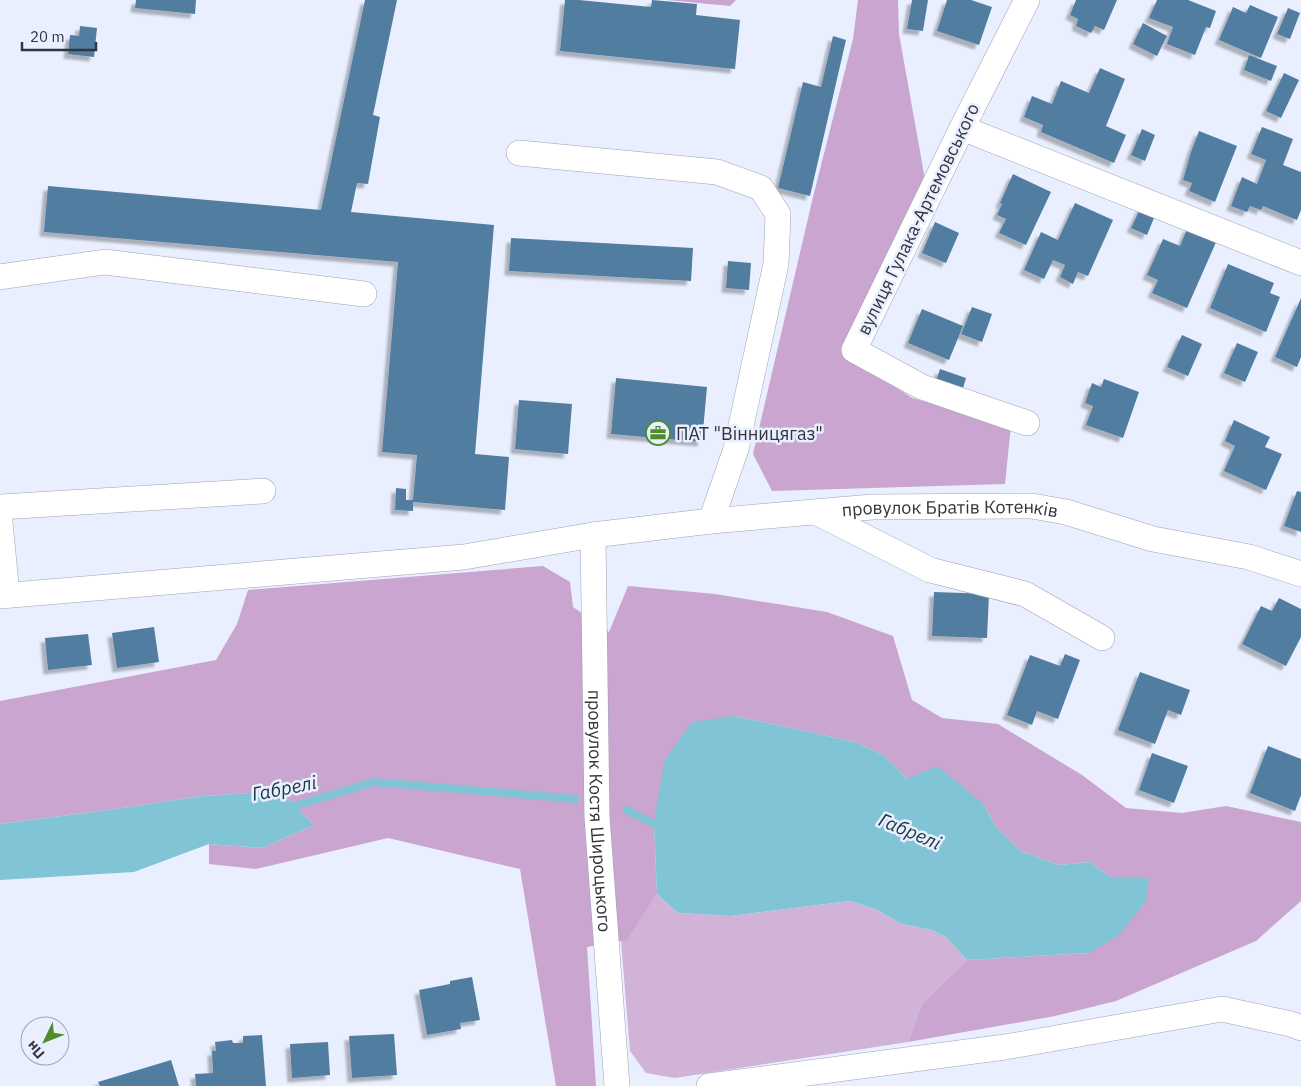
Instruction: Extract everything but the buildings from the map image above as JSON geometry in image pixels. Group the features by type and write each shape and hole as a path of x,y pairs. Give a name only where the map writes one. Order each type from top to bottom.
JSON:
{"street":[{"name":"вулиця Гулака-Артемовського","path":"1027,0 962,128 854,350 922,387 1027,423"},
{"path":"962,128 1301,263"},
{"path":"519,153 717,172 761,188 778,214 776,264 736,449 711,521"},
{"path":"0,277 105,262 364,294"},
{"path":"0,507 263,491"},
{"name":"провулок Братів Котенків","path":"4,596 464,557 593,535 711,521 872,507 1032,506 1066,512 1152,539 1249,557 1301,574"},
{"path":"816,512 930,570 1025,594 1102,638"},
{"path":"0,522 4,596"},
{"name":"провулок Костя Широцького","path":"593,535 597,817 617,1086"},
{"path":"709,1086 1005,1047 1222,1009 1291,1024 1301,1028"}],"shaded area":[{"path":"667,0 736,0 730,6"},
{"path":"858,0 898,0 899,34 926,185 842,352 912,398 1011,425 1005,484 772,491 753,454 813,197 853,39"},
{"path":"543,566 570,582 573,607 609,632 628,586 715,594 827,612 893,636 912,700 942,718 998,724 1082,775 1126,808 1182,813 1226,806 1301,822 1301,901 1256,941 1116,1001 1055,1016 908,1042 922,1004 967,960 1089,953 1110,877 1090,862 1059,865 1021,851 996,827 984,805 907,779 885,756 855,742 735,716 654,824 657,894 627,940 587,947 596,1086 556,1086 520,869 388,838 256,869 209,864 209,844 262,848 314,825 279,791 202,796 0,824 0,701 216,660 237,624 248,590"},
{"path":"657,894 678,913 731,916 850,901 875,909 902,924 932,930 946,937 967,960 922,1004 908,1042 675,1078 646,1073 630,1051 621,941 627,939"}],"water":[{"path":"735,716 855,742 885,756 907,779 937,766 984,805 996,827 1021,851 1059,865 1090,862 1110,877 1149,878 1146,902 1119,935 1089,953 967,960 946,937 932,930 902,924 875,909 850,901 731,916 678,913 657,894 654,824 664,761 692,722"},
{"path":"279,791 314,825 262,848 209,844 134,872 0,880 0,824 202,796"}],"waterway":[{"name":"Габрелі","path":"286,807 374,782 575,799"},
{"name":"Габрелі","path":"627,810 654,824 662,824"}],"place":[{"name":"ПАТ \"Вінницягаз\"","path":"658,433"}]}
